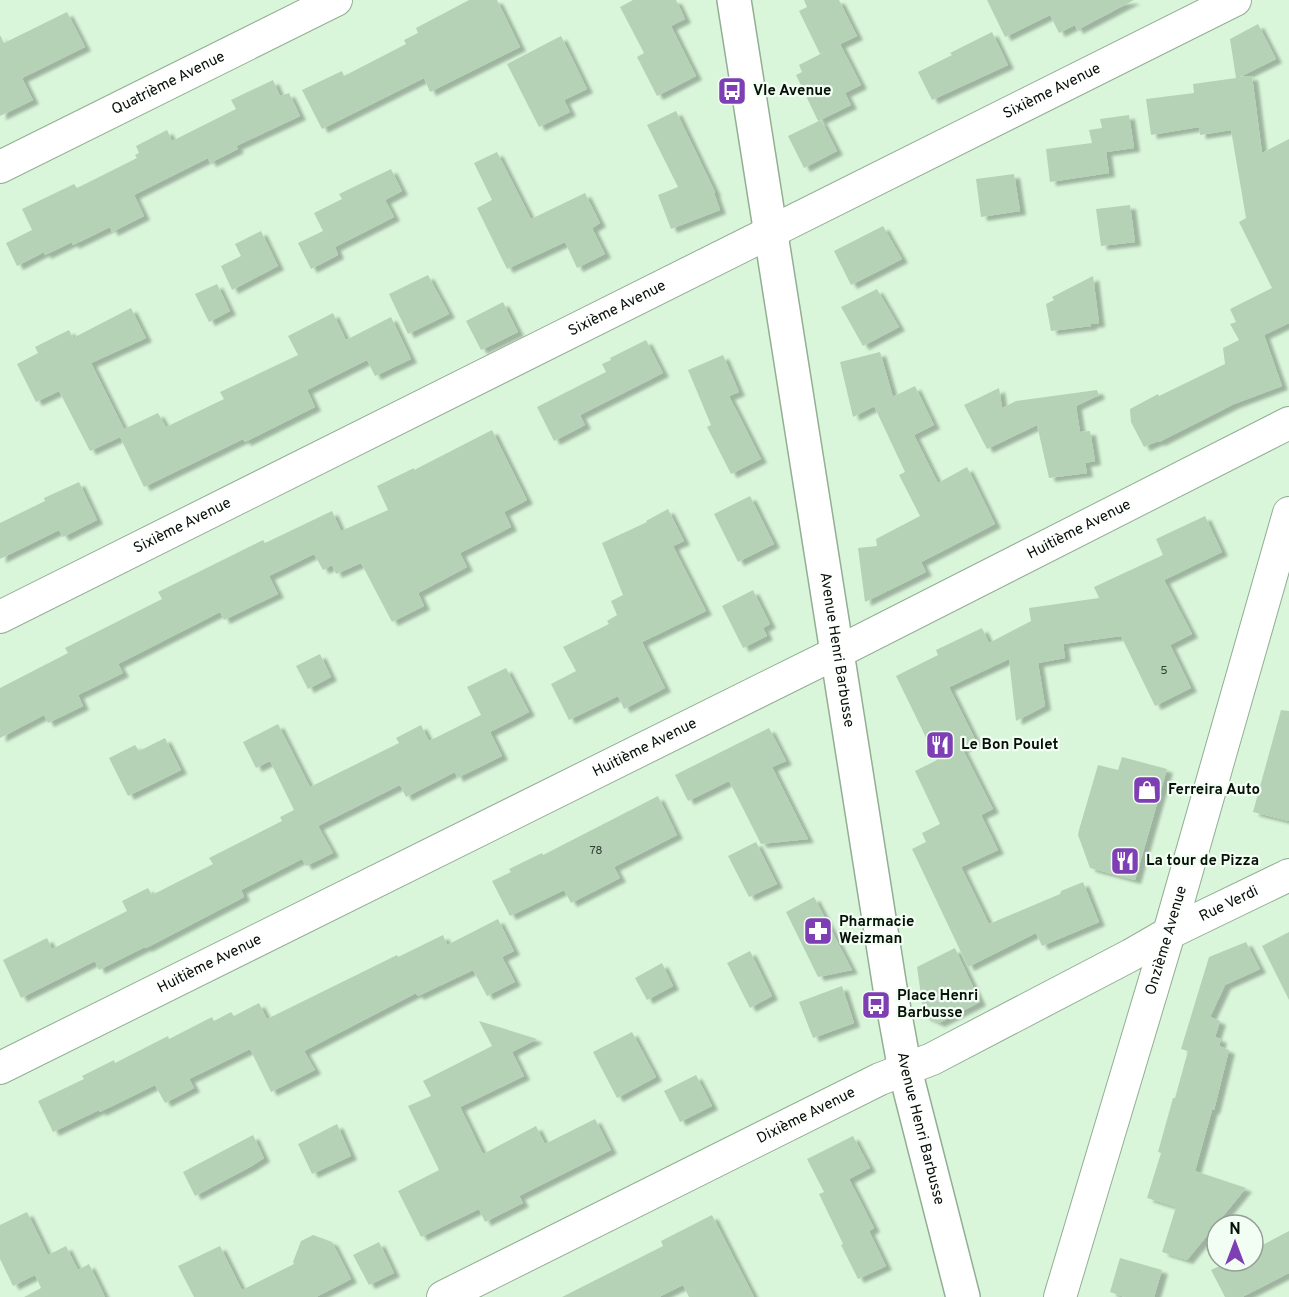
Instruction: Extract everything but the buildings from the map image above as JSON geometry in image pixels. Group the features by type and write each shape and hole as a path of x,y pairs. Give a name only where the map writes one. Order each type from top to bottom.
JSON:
{"street":[{"name":"Quatrième Avenue","path":"0,167 336,0"},
{"name":"Avenue Henri Barbusse","path":"734,0 890,988 905,1070 963,1297"},
{"name":"Sixième Avenue","path":"0,618 1235,0"},
{"name":"Huitième Avenue","path":"0,1068 838,652 1289,423"},
{"name":"Onzième Avenue","path":"1060,1297 1169,933 1289,513"},
{"name":"Rue Verdi","path":"1169,933 1289,875"},
{"name":"Dixième Avenue","path":"443,1297 880,1079 932,1059 1169,933"}],"place":[{"name":"VIe Avenue","path":"732,91"},
{"name":"Le Bon Poulet","path":"940,745"},
{"name":"Ferreira Auto","path":"1147,790"},
{"name":"La tour de Pizza","path":"1125,861"},
{"name":"Pharmacie Weizman","path":"818,931"},
{"name":"Place Henri Barbusse","path":"876,1005"}]}
